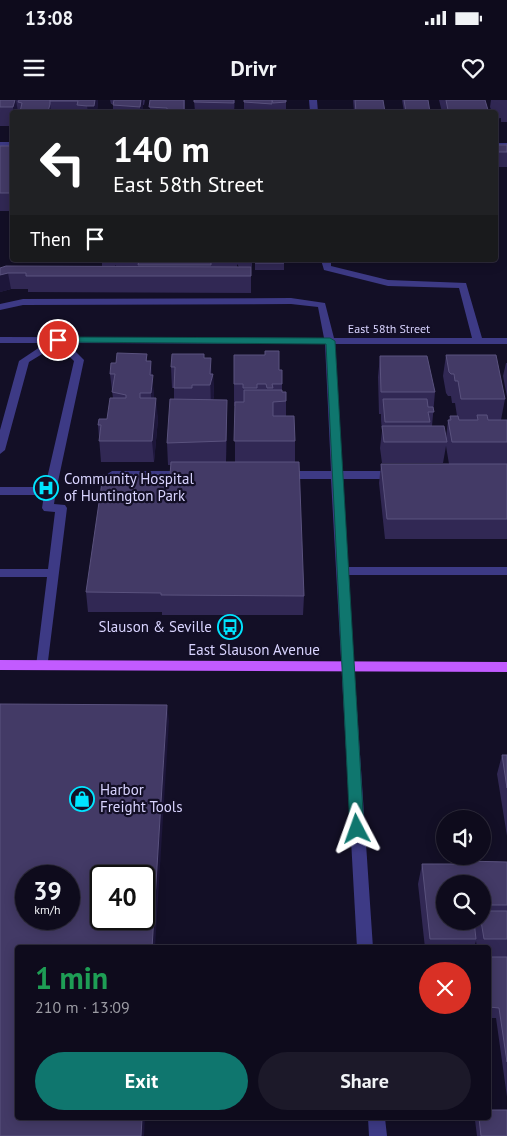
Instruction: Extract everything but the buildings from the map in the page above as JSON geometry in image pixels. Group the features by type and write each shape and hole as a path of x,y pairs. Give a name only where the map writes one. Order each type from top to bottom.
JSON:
{"main road":[{"name":"East Slauson Avenue","path":"0,666 507,667"}],"street":[{"path":"326,262 327,268 388,283 463,285 478,341"},
{"path":"0,307 23,302 291,301 322,305 330,341 349,667 350,730 365,945"},
{"name":"East 58th Street","path":"0,340 507,341"},
{"path":"0,450 24,361 58,340 79,360 50,491 48,508 60,508 42,666"},
{"path":"112,475 202,475"},
{"path":"271,475 407,475"},
{"path":"0,491 50,491"},
{"path":"343,571 507,571"},
{"path":"0,573 54,573"},
{"path":"377,1120 378,1136"}],"place":[{"name":"Community Hospital of Huntington Park","path":"46,488"},
{"name":"Slauson & Seville","path":"230,627"},
{"name":"Harbor Freight Tools","path":"82,799"}],"route":[{"path":"58,340 330,341 349,667 350,730 357,829"}]}
